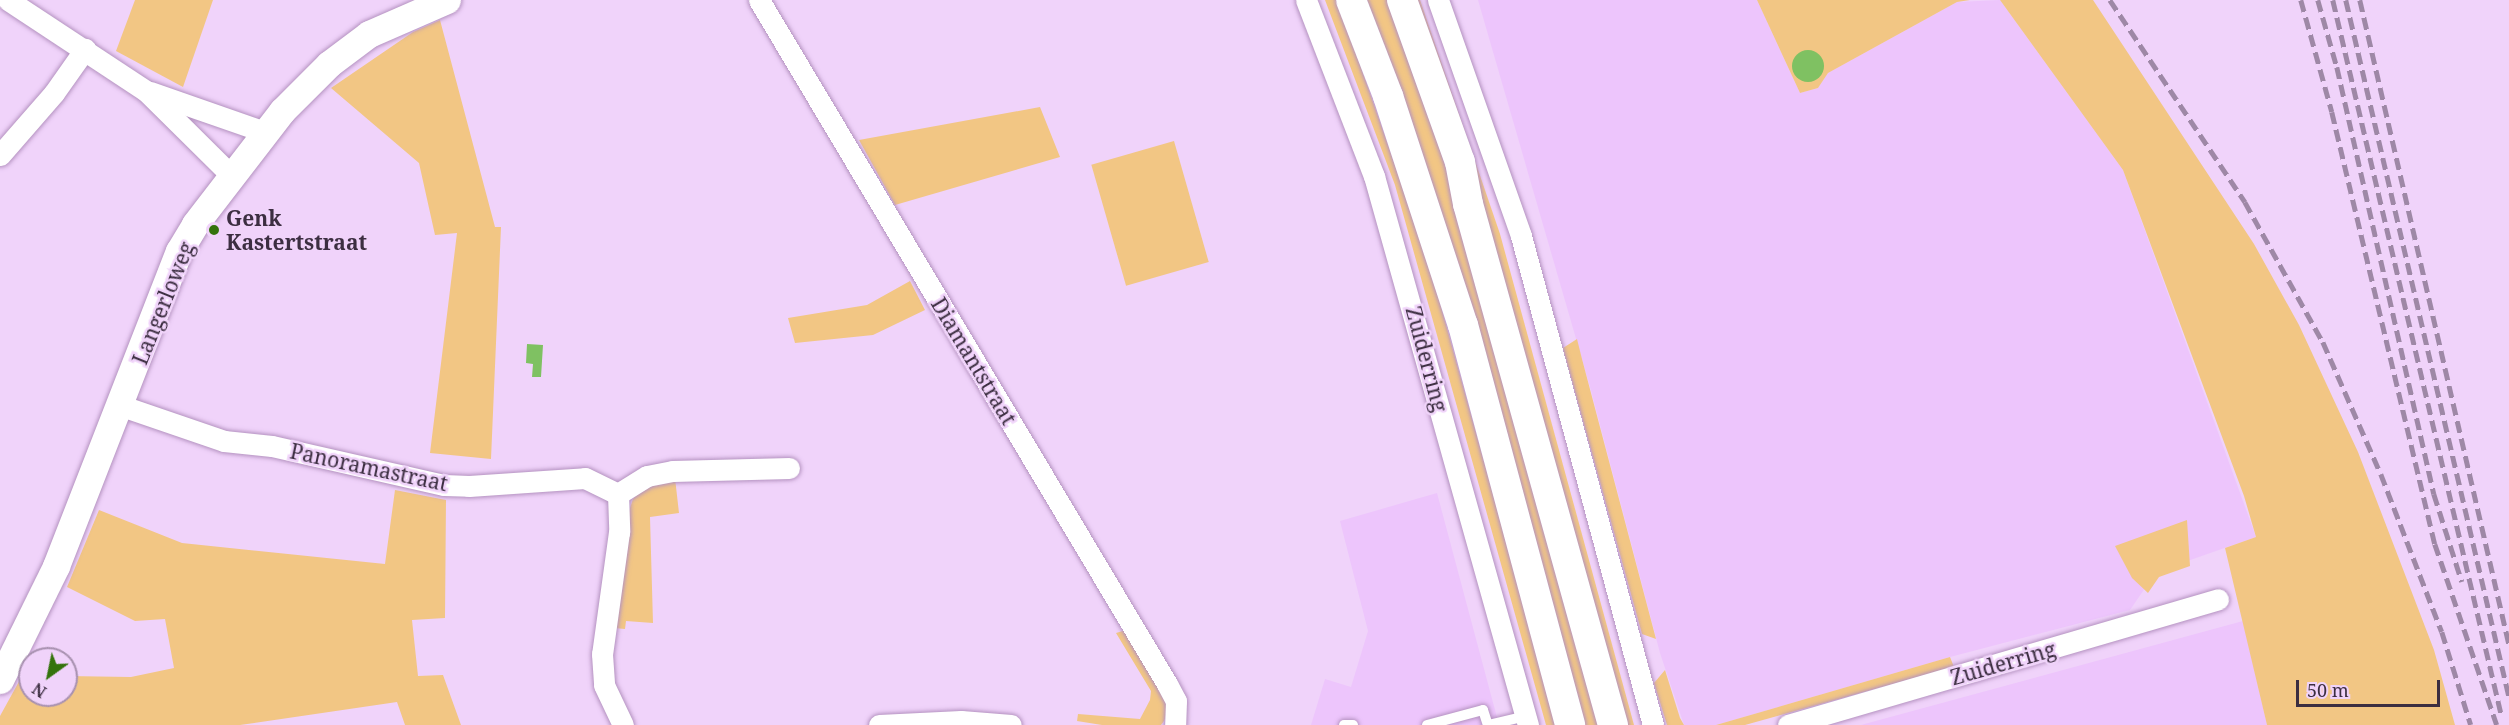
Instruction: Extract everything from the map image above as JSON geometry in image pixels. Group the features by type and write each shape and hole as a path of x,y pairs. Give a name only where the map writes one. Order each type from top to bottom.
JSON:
{"main road":[{"name":"Zuiderring","path":"1351,0 1389,96 1463,325 1570,725"},
{"path":"1402,0 1460,162 1468,204 1613,725"}],"street":[{"path":"8,0 147,91 232,176"},
{"name":"Langerloweg","path":"0,680 57,566 122,406 179,251 265,132 329,64 369,34 419,5 447,0"},
{"name":"Diamantstraat","path":"759,0 1167,684 1176,701 1175,725"},
{"name":"Zuiderring","path":"1306,0 1346,96 1381,198 1527,721"},
{"path":"1438,0 1521,236 1653,725"},
{"path":"0,155 54,93 85,50"},
{"path":"147,91 265,132"},
{"name":"Panoramastraat","path":"122,406 224,441 272,446 444,484 469,486 585,478 618,494"},
{"path":"623,725 604,685 602,654 619,532 618,494 647,476 673,471 789,468"},
{"name":"Zuiderring","path":"1788,725 2218,599"},
{"path":"879,725 961,721 1011,725"}],"lane":[{"path":"1427,725 1483,710 1488,725 1527,721"},
{"path":"1344,725 1353,725"}],"shaded area":[{"path":"135,0 213,0 183,87 116,51"},
{"path":"1325,0 1336,0 1343,16 1428,260 1557,725 1546,725 1395,185"},
{"path":"1364,0 1395,0 1457,205 1600,725 1582,725"},
{"path":"1408,0 1420,0 1500,234 1634,725 1624,725"},
{"path":"1478,0 1757,0 1800,93 1818,88 1828,73 1957,2 2000,0 2123,170 2256,537 2156,572 2130,610 1950,657 1716,725 1684,725 1660,653 1590,387"},
{"path":"1757,0 1970,0 1957,2 1828,73 1818,88 1800,93"},
{"path":"2000,0 2093,0 2254,244 2299,325 2358,452 2434,650 2455,725 2267,725 2225,548 2256,537 2244,496 2123,170"},
{"path":"440,20 495,227 501,227 491,459 430,453 457,233 435,235 419,163 331,88 413,32"},
{"path":"1808,50 1819,55 1824,66 1819,77 1808,82 1797,77 1792,66 1797,55"},
{"path":"1040,107 1060,157 895,205 859,140"},
{"path":"1174,141 1209,262 1126,286 1091,165"},
{"path":"910,281 925,310 873,335 795,343 788,318 867,305"},
{"path":"1577,339 1656,639 1642,634 1563,348"},
{"path":"527,344 543,345 541,377 532,377 533,364 526,363"},
{"path":"675,478 679,513 650,517 653,623 626,621 625,629 614,628 628,514 633,499 643,488"},
{"path":"395,490 446,500 445,618 412,620 418,676 443,675 461,725 405,725 397,702 240,725 0,725 0,716 18,683 18,707 78,707 78,676 131,677 174,668 165,619 135,621 67,587 99,510 182,543 385,564"},
{"path":"1437,493 1499,725 1311,725 1325,679 1351,687 1368,631 1340,521"},
{"path":"2187,520 2190,566 2159,577 2148,593 2132,578 2115,546"},
{"path":"2243,621 2267,725 1861,725"},
{"path":"1126,630 1166,698 1168,710 1164,721 1161,725 1102,725 1077,721 1078,714 1140,719 1150,700 1151,691 1116,633"},
{"path":"1950,657 1954,667 1745,725 1716,725"},
{"path":"1665,670 1684,725 1667,725 1654,683"}],"railway":[{"path":"2110,0 2245,202 2323,342 2381,474 2442,632 2471,725"},
{"path":"2301,0 2332,112 2435,544 2497,725"},
{"path":"2318,0 2337,67 2434,494 2462,582"},
{"path":"2333,0 2501,713"},
{"path":"2346,0 2509,696"},
{"path":"2360,0 2509,644"}],"place":[{"name":"Genk Kastertstraat","path":"214,230"}]}
